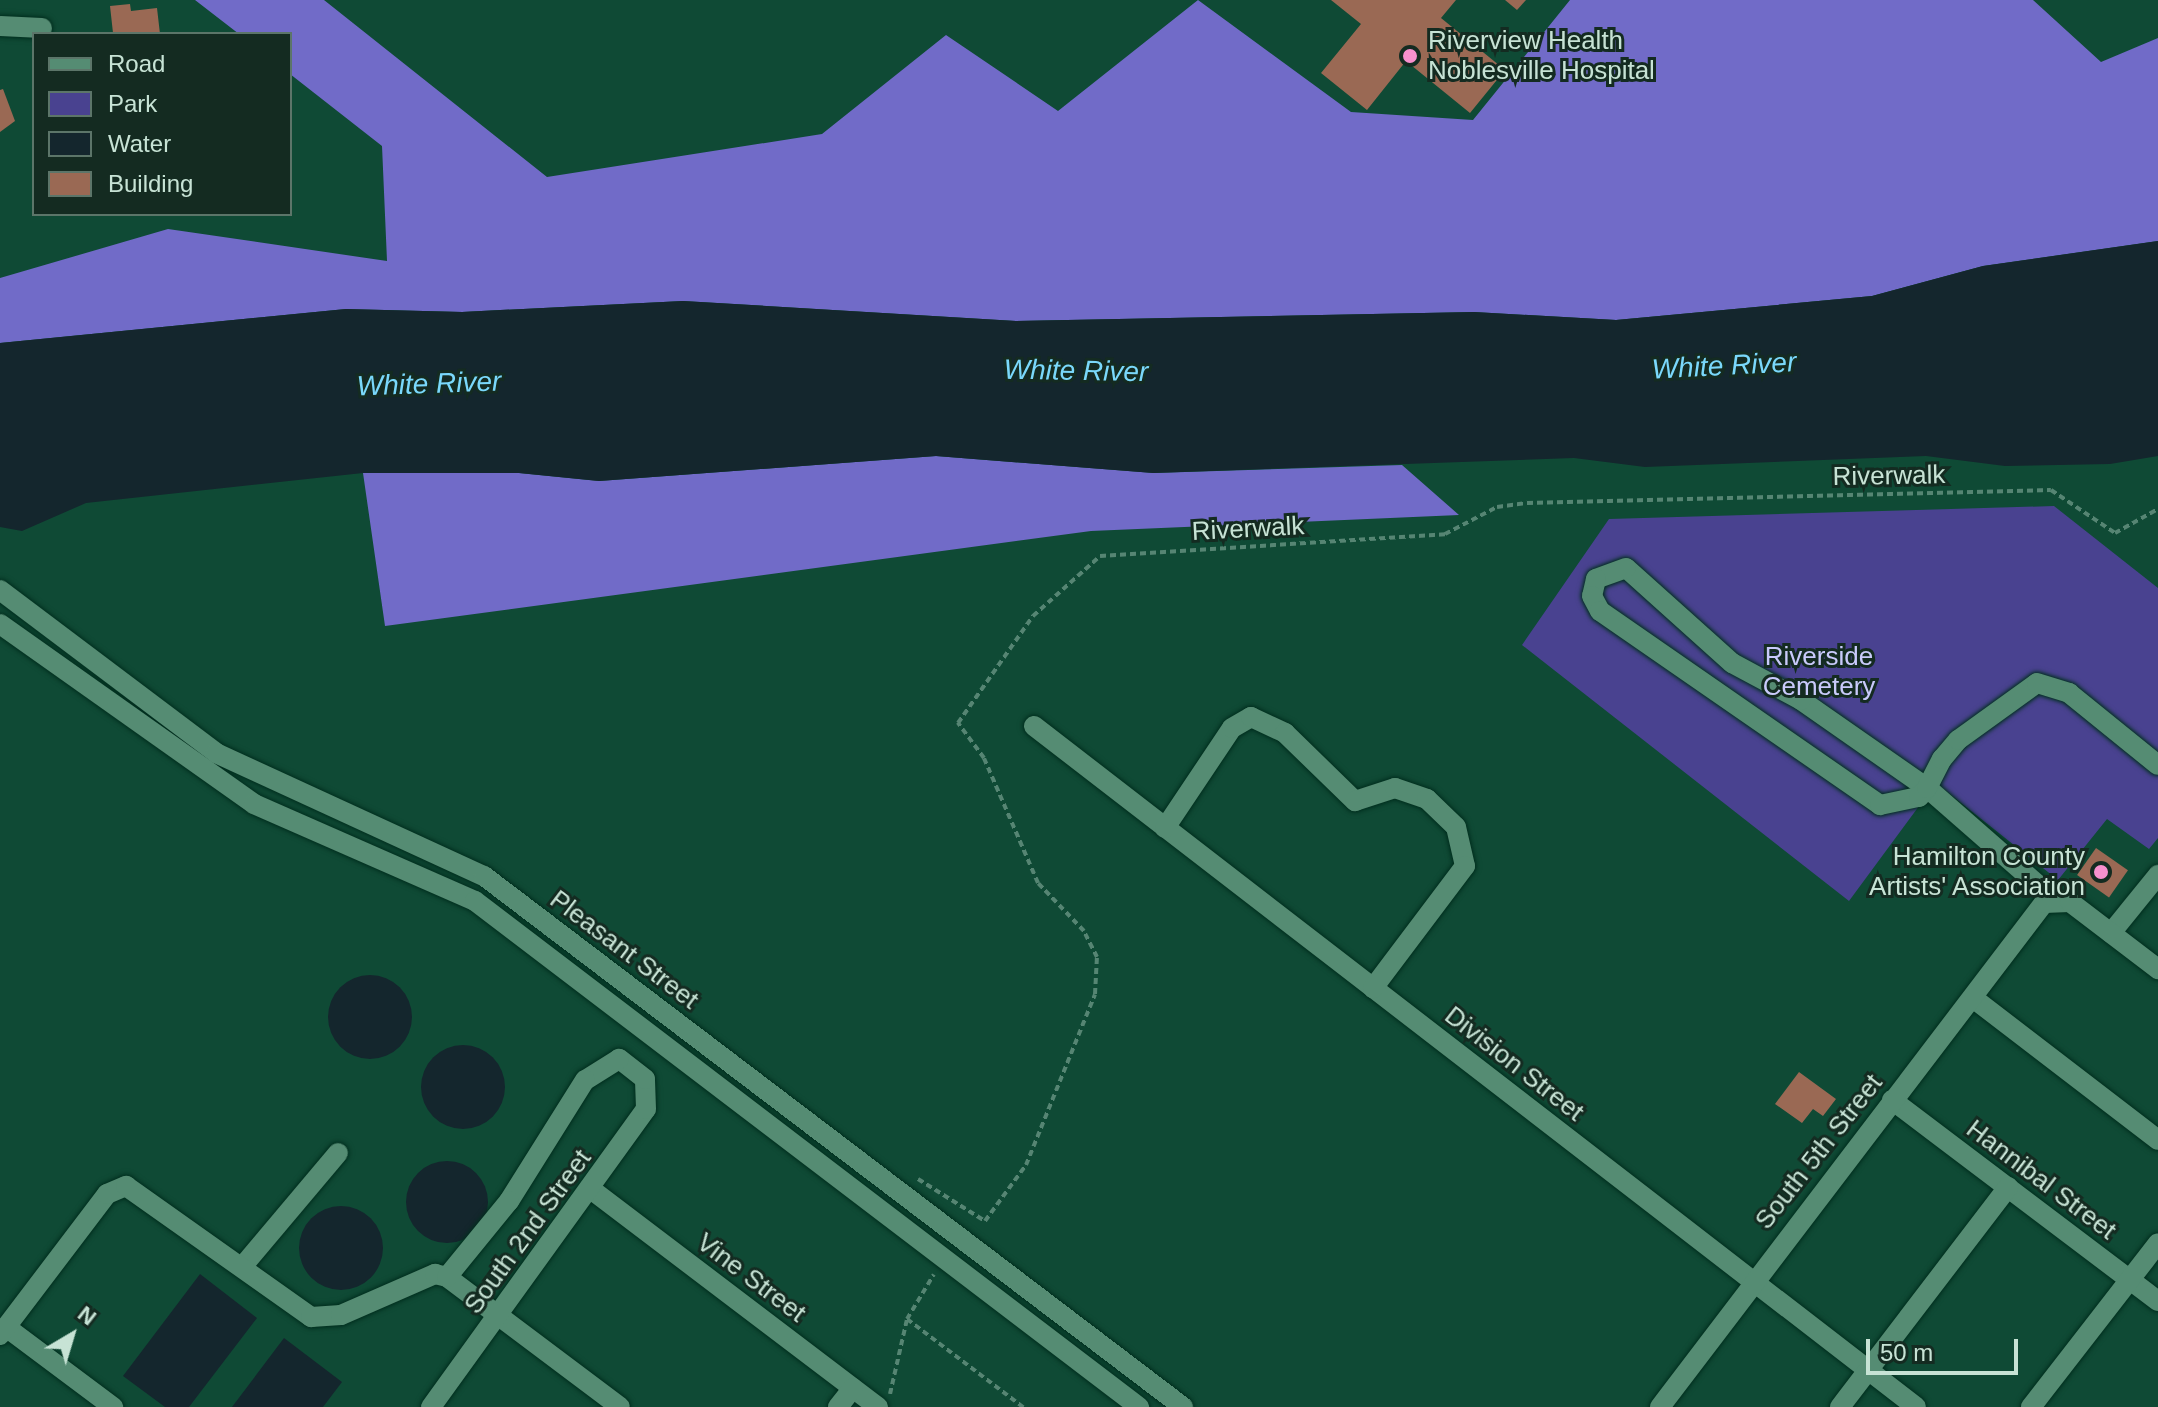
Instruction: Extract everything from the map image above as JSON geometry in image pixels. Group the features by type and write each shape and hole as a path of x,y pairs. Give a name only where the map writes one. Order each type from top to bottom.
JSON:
{"street":[{"path":"0,26 42,28"},
{"path":"2158,765 2069,693 2037,683 1958,740 1927,788 1903,806 1854,793 1600,611 1592,596 1596,579 1626,568 1732,663 1801,700 1927,788 2054,899 2070,902 2158,969"},
{"name":"Pleasant Street","path":"0,590 177,723 267,780 484,876 1183,1407"},
{"name":"Pleasant Street","path":"0,624 160,744 254,804 475,901 1139,1407"},
{"path":"1165,828 1232,728 1251,717 1285,733 1355,801 1395,788 1427,799 1456,827 1465,866 1373,988"},
{"name":"Division Street","path":"1034,726 1916,1407"},
{"path":"2111,933 2158,875"},
{"name":"South 5th Street","path":"1660,1407 1753,1281 1973,998 2021,930 2054,899"},
{"path":"1973,998 2158,1140"},
{"name":"South 2nd Street","path":"431,1407 592,1190 646,1109 645,1079 619,1059 585,1080 509,1201 447,1277"},
{"name":"Hannibal Street","path":"1892,1100 2158,1301"},
{"path":"242,1267 338,1153"},
{"path":"113,1407 3,1331 107,1194 126,1186 311,1317 341,1315 425,1277 447,1277 620,1407"},
{"path":"1840,1407 2008,1187"},
{"name":"Vine Street","path":"592,1190 881,1407"},
{"path":"2031,1407 2158,1243"},
{"path":"838,1407 853,1388"}],"path":[{"name":"Riverwalk","path":"985,1221 1026,1165 1081,1039 1097,957 1084,931 1038,883 984,758 958,723 1033,616 1100,556 1445,534 1497,507 1527,503 2051,490 2115,533 2158,509"},
{"path":"881,1407 899,1375 907,1319 934,1274"},
{"path":"907,1319 1023,1407"}],"green space":[{"name":"Riverside Cemetery","path":"2054,506 2158,588 2158,838 2149,849 2107,819 2058,880 1936,783 1849,901 1522,645 1609,519"}],"shaded area":[{"path":"195,0 324,0 547,177 822,134 946,35 1058,111 1198,0 1351,112 1473,120 1570,0 2033,0 2101,62 2158,38 2158,241 1983,266 1872,296 1616,320 1474,312 1016,321 683,301 462,312 346,309 0,343 0,278 168,229 387,261 382,146 292,76 292,32 236,32"},
{"path":"936,456 1154,473 1402,465 1459,515 1091,531 385,626 363,473 519,473 599,481"}],"water":[{"name":"White River","path":"2158,241 2158,456 2110,464 2005,466 1926,456 1645,467 1574,458 1153,473 936,456 599,481 519,473 363,473 86,503 22,531 0,527 0,343 346,309 462,312 683,301 1016,321 1474,312 1616,320 1872,296 1983,266"},
{"path":"370,975 393,982 405,994 412,1017 405,1040 393,1052 370,1059 347,1052 335,1040 328,1017 335,994 347,982"},
{"path":"463,1045 486,1052 498,1064 505,1087 498,1110 486,1122 463,1129 440,1122 428,1110 421,1087 428,1064 440,1052"},
{"path":"447,1161 463,1164 476,1173 485,1186 488,1202 485,1218 476,1231 463,1240 447,1243 431,1240 418,1231 409,1218 406,1202 409,1186 418,1173 431,1164"},
{"path":"341,1206 364,1213 376,1225 383,1248 376,1271 364,1283 341,1290 318,1283 306,1271 299,1248 306,1225 318,1213"},
{"path":"200,1274 257,1318 189,1407 165,1407 123,1376"},
{"path":"284,1338 342,1382 323,1407 232,1407"}],"building":[{"path":"1331,0 1456,0 1441,18 1505,70 1470,113 1406,61 1367,110 1321,73 1361,24"},
{"path":"1505,0 1526,0 1517,10"},
{"path":"130,4 131,11 157,8 160,32 113,32 110,6"},
{"path":"3,89 15,121 0,132 0,90"},
{"name":"Hamilton County Artists' Association","path":"2096,848 2128,870 2109,897 2077,875"},
{"path":"1799,1072 1836,1099 1823,1116 1813,1109 1802,1123 1775,1104"}],"place":[{"name":"Riverview Health Noblesville Hospital","path":"1410,56"},
{"name":"Hamilton County Artists' Association","path":"2101,872"}]}
